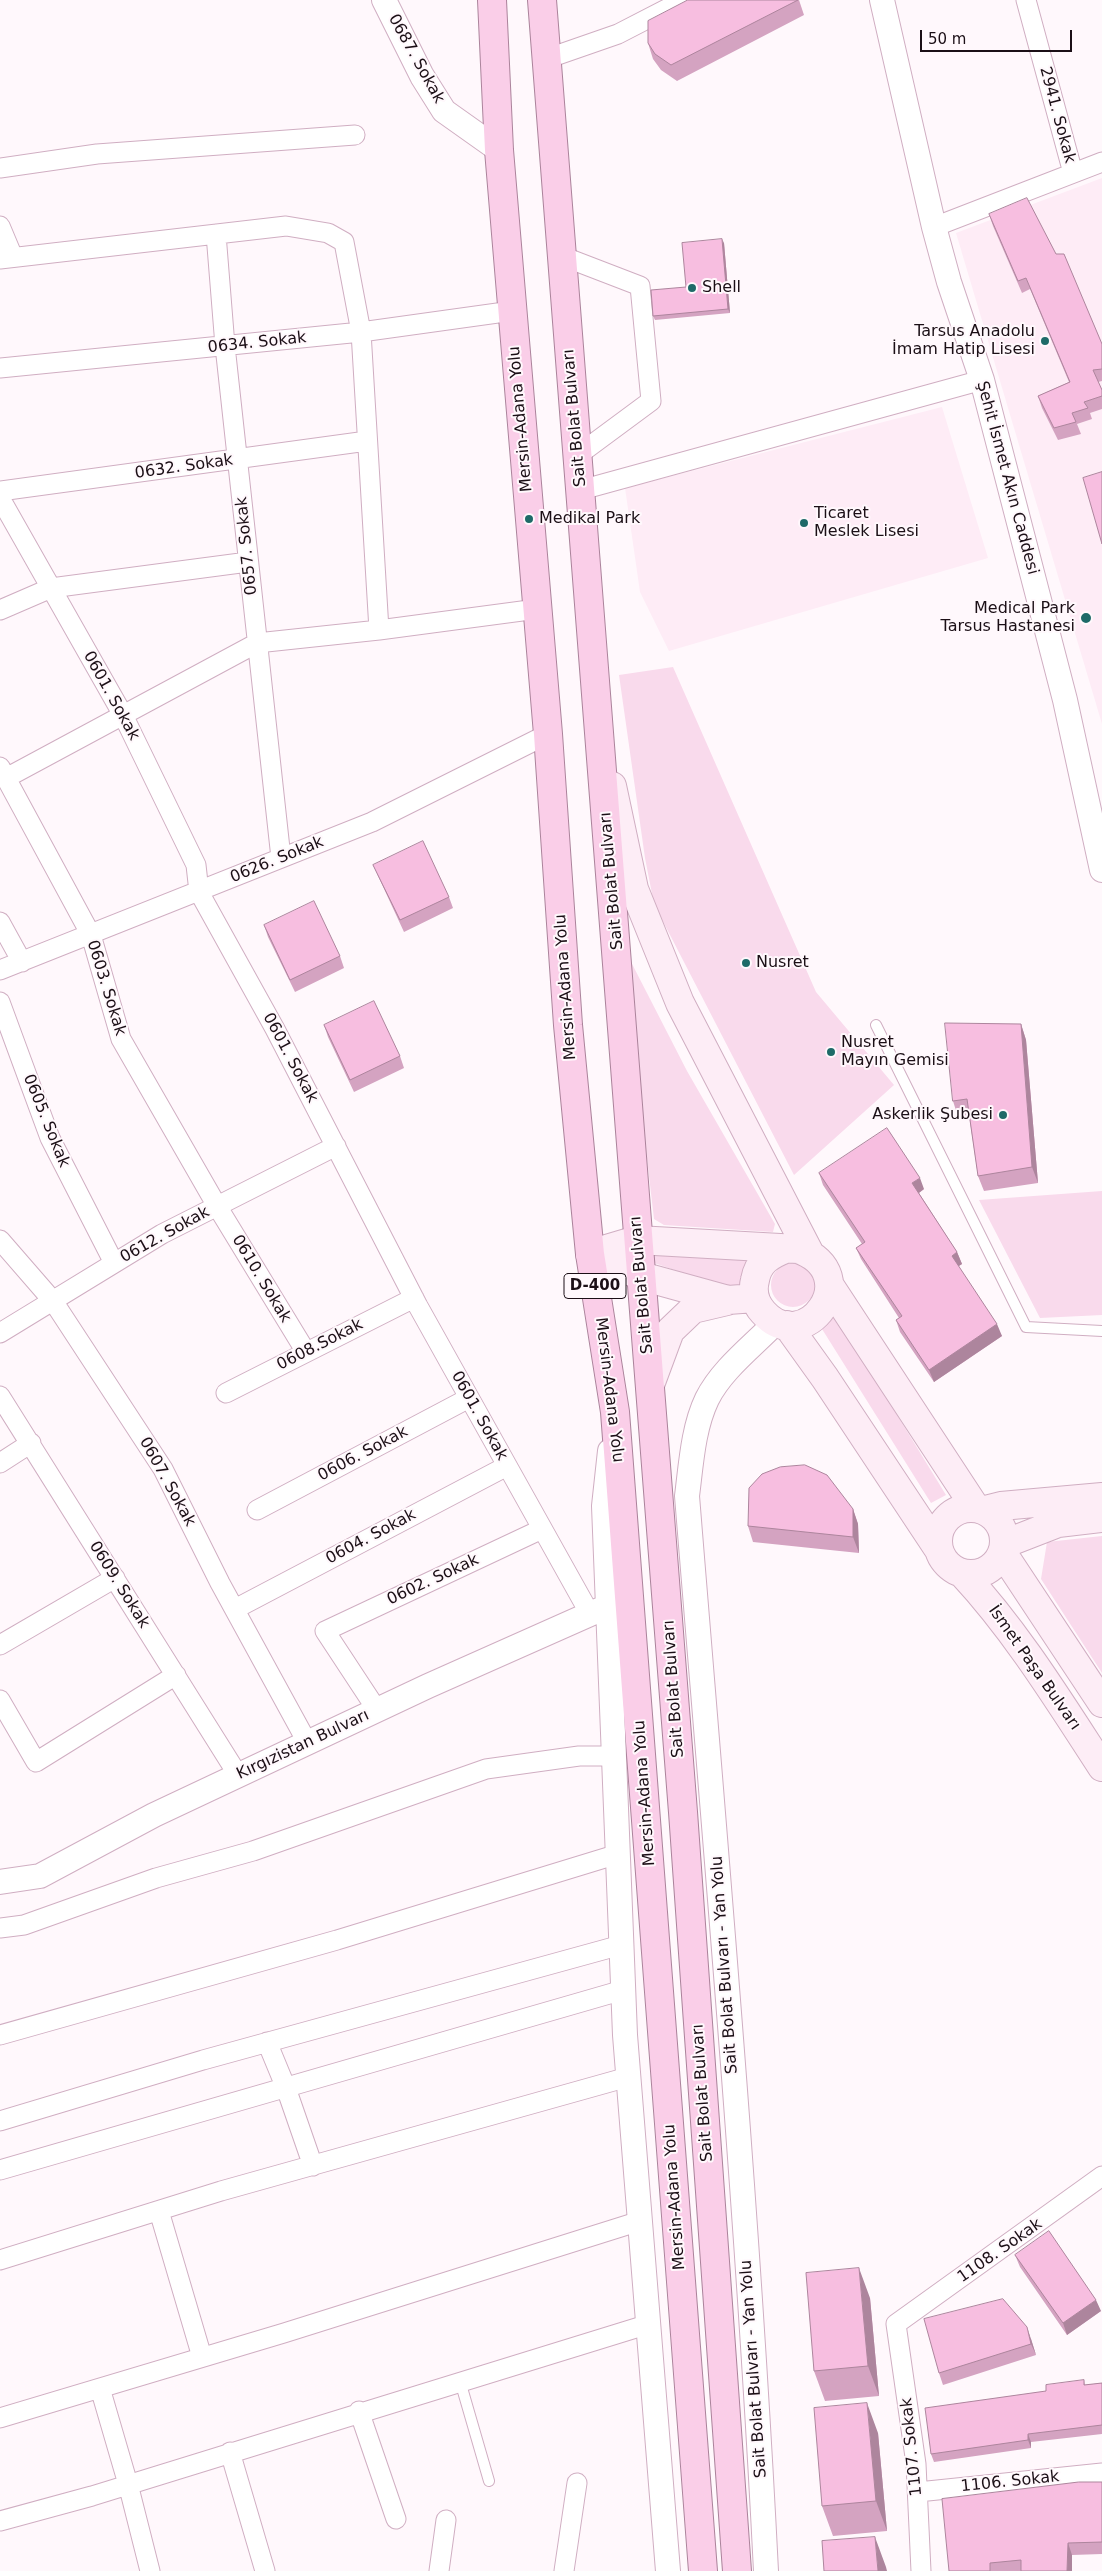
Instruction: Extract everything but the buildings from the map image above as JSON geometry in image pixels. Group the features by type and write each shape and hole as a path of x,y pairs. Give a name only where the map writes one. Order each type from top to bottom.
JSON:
{"highway":[{"name":"Mersin-Adana Yolu","path":"492,0 499,150 548,734 568,1025 590,1254 615,1412 703,2571"},
{"name":"Sait Bolat Bulvarı","path":"542,0 627,1072 637,1240 650,1385 737,2571"}],"main road":[{"path":"599,723 634,889 680,1003 798,1251"},
{"path":"590,1254 637,1240 798,1251 820,1262 827,1273 830,1286 980,1509 994,1516 1001,1526 1003,1548 1102,1703"},
{"path":"798,1251 768,1258 756,1273 753,1285 755,1298 760,1308 782,1324 825,1378 939,1550 943,1560 951,1568 962,1573 983,1572 992,1567 1003,1548 1058,1523 1102,1518"},
{"path":"590,1254 641,1276 728,1300"},
{"path":"782,1324 800,1325 812,1319 822,1310 828,1299 830,1286"},
{"path":"650,1385 670,1331 693,1309 728,1300 755,1298"},
{"path":"939,1550 940,1528 945,1519 964,1508 980,1509 1102,1497"},
{"name":"İsmet Paşa Bulvarı","path":"962,1573 982,1594 1017,1641 1102,1767"}],"street":[{"name":"0687. Sokak","path":"384,0 422,76 444,111 499,150"},
{"path":"546,59 618,34 684,0"},
{"name":"Şehit İsmet Akın Caddesi","path":"882,0 934,227 949,282 982,380 1065,700 1101,854"},
{"name":"2941. Sokak","path":"1026,0 1073,173"},
{"path":"0,168 97,154 355,135"},
{"path":"934,227 1102,162"},
{"path":"0,226 6,258 286,226 328,233 344,242 361,332 379,630"},
{"name":"0657. Sokak","path":"216,234 224,346 281,858"},
{"path":"562,256 640,286 652,402 578,455"},
{"name":"0634. Sokak","path":"0,368 361,332 512,311"},
{"path":"581,490 982,380"},
{"name":"0632. Sokak","path":"0,491 368,441"},
{"name":"0601. Sokak","path":"0,498 123,716 196,865 199,892 275,1029 414,1298 542,1529 599,1610"},
{"path":"0,610 51,588 248,562"},
{"path":"3,773 123,716 257,643 379,630 537,609"},
{"name":"0626. Sokak","path":"0,970 372,822 548,734"},
{"name":"0603. Sokak","path":"3,773 91,935 121,1039 217,1206"},
{"path":"0,922 22,962"},
{"name":"0605. Sokak","path":"0,1002 50,1138 114,1263"},
{"name":"0612. Sokak","path":"0,1333 162,1234 336,1146"},
{"name":"0610. Sokak","path":"217,1206 306,1352"},
{"name":"0607. Sokak","path":"0,1240 53,1301 164,1469 235,1609 307,1742"},
{"name":"0608.Sokak","path":"226,1392 414,1298"},
{"name":"Sait Bolat Bulvarı - Yan Yolu","path":"766,2571 760,2448 730,2030 687,1496 695,1440 707,1399 729,1369 782,1324"},
{"name":"0609. Sokak","path":"0,1396 238,1775"},
{"name":"0606. Sokak","path":"257,1510 469,1398"},
{"path":"615,1412 604,1506 599,1610 614,1756 628,2077 668,2571"},
{"path":"0,1464 31,1443"},
{"name":"0604. Sokak","path":"235,1609 507,1466"},
{"name":"0602. Sokak","path":"377,1710 325,1631 542,1529"},
{"path":"0,1645 114,1578"},
{"name":"Kırgızistan Bulvarı","path":"0,1882 40,1876 154,1815 307,1742 599,1610"},
{"path":"0,1700 36,1762 176,1676"},
{"path":"0,1928 24,1924 156,1878 253,1852 486,1769 579,1756 614,1756"},
{"path":"0,2035 337,1940 618,1854"},
{"path":"0,2121 267,2042 621,1946"},
{"path":"0,2170 623,1990"},
{"path":"267,2042 286,2088 313,2166"},
{"path":"0,2260 159,2210 628,2077"},
{"name":"1108. Sokak","path":"896,2324 1102,2176"},
{"path":"159,2210 202,2357"},
{"path":"0,2418 640,2221"},
{"path":"0,2521 128,2484 359,2411 648,2324"},
{"name":"1107. Sokak","path":"896,2324 918,2492 921,2571"},
{"path":"100,2388 128,2484 150,2571"},
{"path":"359,2411 396,2519"},
{"path":"230,2452 265,2571"},
{"name":"1106. Sokak","path":"918,2492 1102,2472"},
{"path":"564,2571 577,2483"},
{"path":"438,2571 446,2520"}],"lane":[{"path":"876,1025 1026,1328 1102,1331"},
{"path":"460,2381 488,2481"}],"shaded area":[{"name":"Tarsus Anadolu İmam Hatip Lisesi","path":"1102,178 1102,724 956,233"},
{"name":"Ticaret Meslek Lisesi","path":"942,407 988,558 669,651 640,592 625,488"},
{"path":"673,667 816,992 894,1085 794,1175 654,904 645,858 619,675"},
{"path":"629,958 687,1071 775,1224 773,1232 664,1225 654,1219 637,1073"},
{"path":"1102,1191 1102,1315 1040,1318 979,1200"},
{"path":"660,1249 750,1259 742,1293 654,1263 652,1255"},
{"path":"793,1263 805,1267 811,1273 815,1285 811,1297 805,1303 793,1307 781,1303 775,1297 771,1285 775,1273 781,1267"},
{"path":"836,1315 946,1495 931,1503 822,1329"},
{"path":"1102,1536 1102,1673 1041,1579 1047,1542"}],"place":[{"name":"Shell","path":"692,288"},
{"name":"Tarsus Anadolu İmam Hatip Lisesi","path":"1045,341"},
{"name":"Medikal Park","path":"529,519"},
{"name":"Ticaret Meslek Lisesi","path":"804,523"},
{"name":"Medical Park Tarsus Hastanesi","path":"1086,618"},
{"name":"Nusret","path":"746,963"},
{"name":"Nusret Mayın Gemisi","path":"831,1052"},
{"name":"Askerlik Şubesi","path":"1003,1115"}]}
